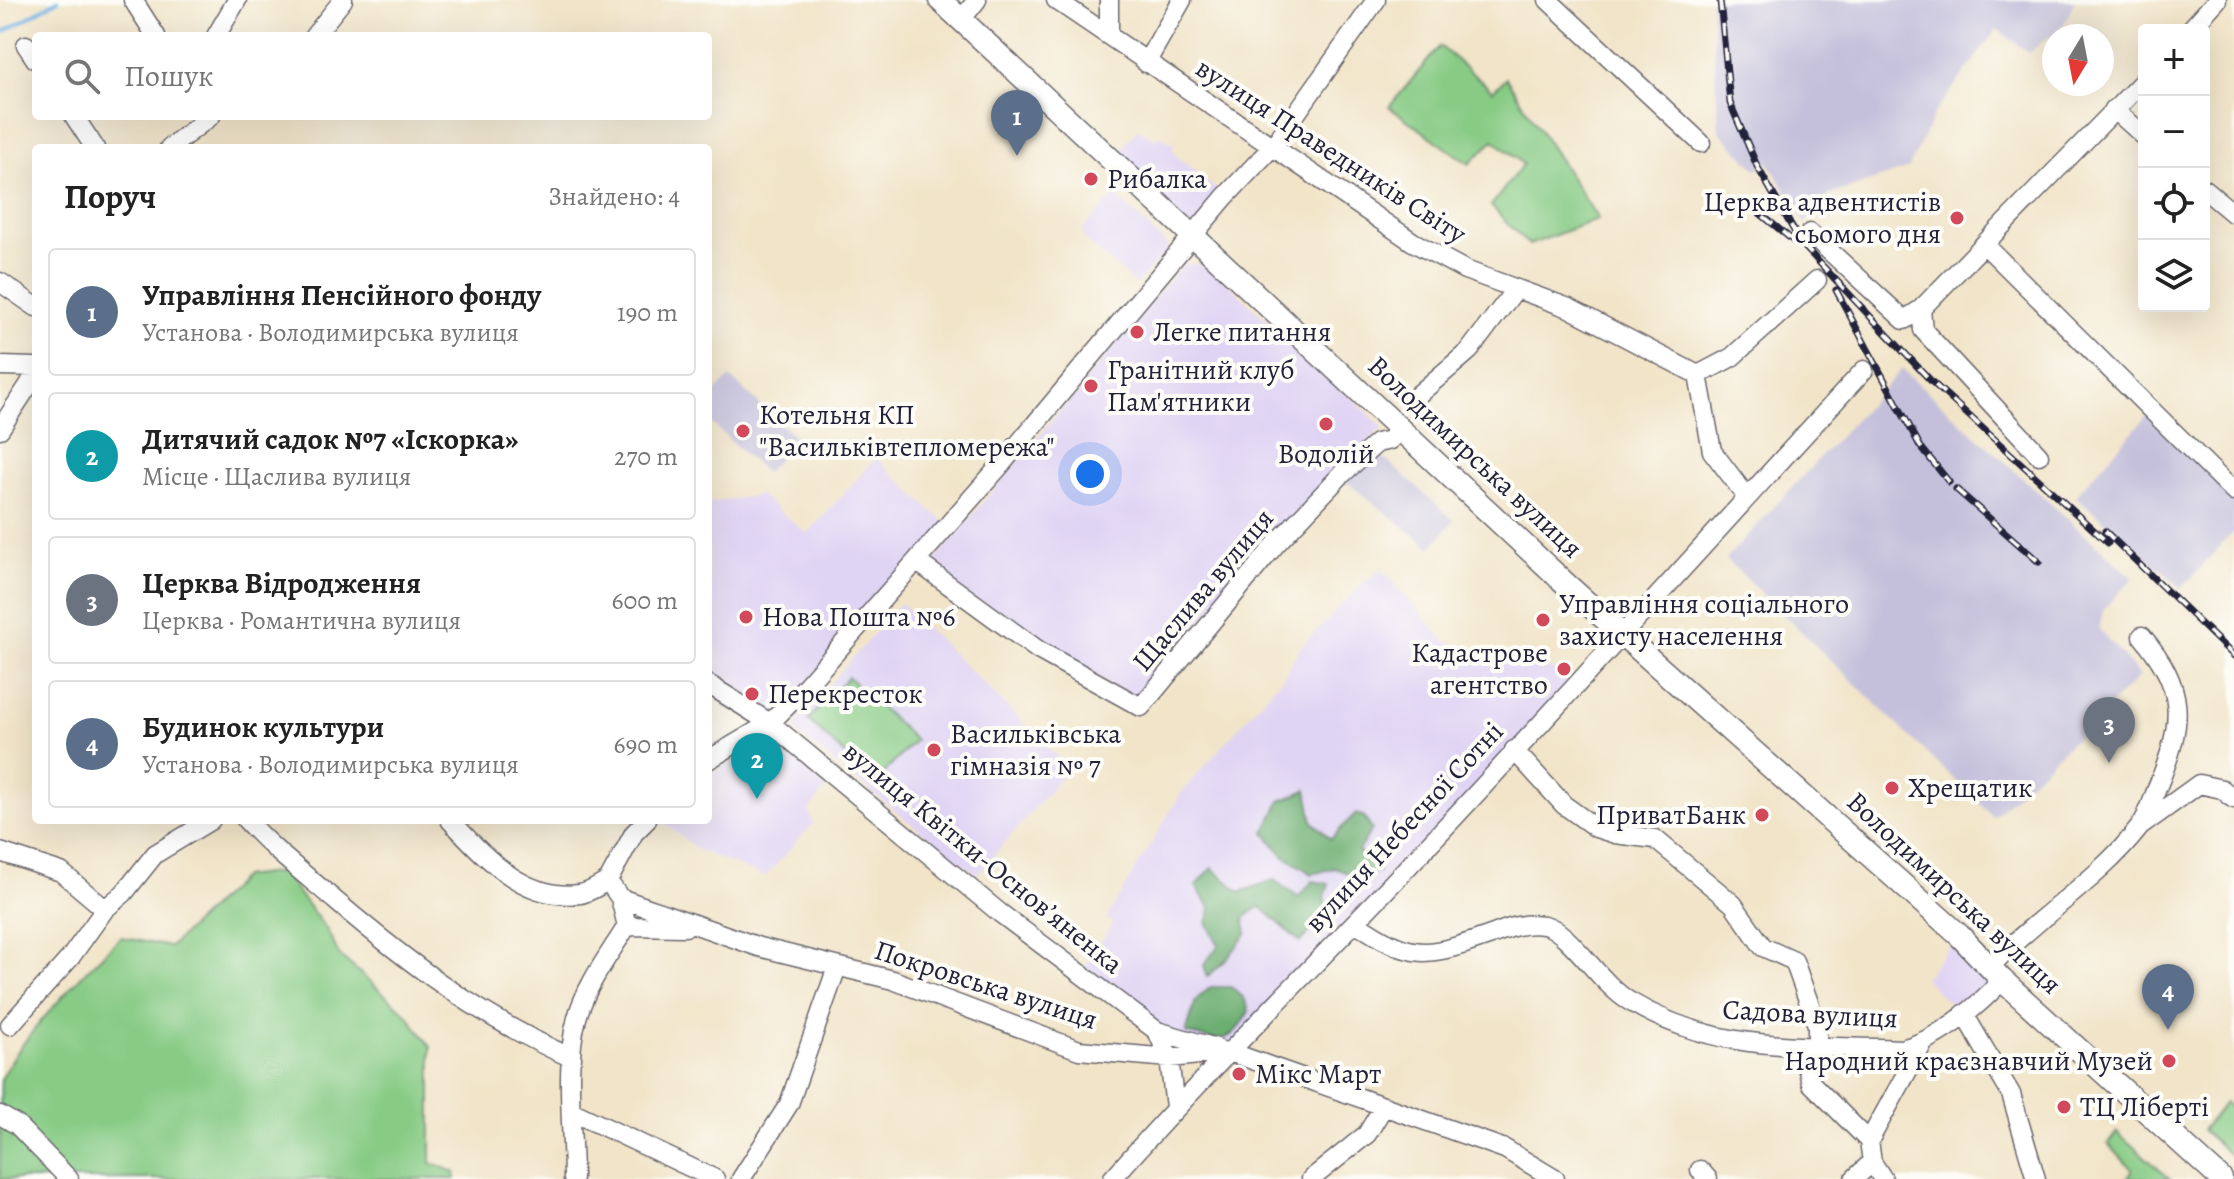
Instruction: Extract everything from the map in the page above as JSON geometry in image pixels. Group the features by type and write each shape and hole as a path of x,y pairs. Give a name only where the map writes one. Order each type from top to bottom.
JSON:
{"main road":[{"name":"Володимирська вулиця","path":"940,0 1624,635 2221,1179"}],"street":[{"path":"133,0 153,32"},
{"path":"218,32 237,0"},
{"path":"317,32 343,0"},
{"path":"961,20 977,0"},
{"name":"вулиця Праведників Світу","path":"1056,0 1109,34 1212,109 1274,145 1413,242 1465,270 1569,308 1698,375"},
{"path":"1109,0 1109,34"},
{"path":"1146,63 1178,8 1195,0"},
{"path":"712,758 770,723 916,561 1192,236 1274,145 1376,0"},
{"path":"1548,0 1701,143"},
{"path":"2195,24 2217,0"},
{"path":"1810,233 1904,320 1921,309 2138,86"},
{"path":"2114,109 2138,131"},
{"path":"77,120 92,144"},
{"path":"174,144 203,120"},
{"path":"2210,194 2234,214"},
{"path":"1984,244 2234,492"},
{"path":"1747,497 1712,451 1698,375 1732,357 1817,280"},
{"path":"0,282 32,304"},
{"path":"1412,400 1469,351 1515,290"},
{"path":"1921,309 1923,330 2039,455"},
{"path":"0,366 32,367"},
{"name":"вулиця Небесної Сотні","path":"1112,1179 1175,1107 1355,922 1624,635 1864,370"},
{"path":"0,429 32,380"},
{"name":"Щаслива вулиця","path":"916,561 1038,650 1141,707 1276,544 1340,476 1377,443 1390,440 1401,429"},
{"path":"2141,826 2174,742 2176,708 2174,685 2165,663 2142,636"},
{"name":"вулиця Квітки-Основʼяненка","path":"712,687 770,723 1000,913 1157,1031 1169,1058 1175,1107"},
{"path":"1514,750 1564,805 1596,828 1615,834 1655,839 1733,904 1763,947 1794,961 1817,1025 1810,1046 1811,1083 1869,1141 1872,1162 1883,1179"},
{"name":"Садова вулиця","path":"1355,922 1398,950 1415,952 1446,949 1516,925 1548,925 1561,932 1609,988 1689,1031 1728,1042 1901,1049 1922,1045 1964,1014 1997,973 2141,826 2199,784 2222,789 2234,799"},
{"path":"10,1025 70,958 105,909 124,893 155,854 204,824"},
{"path":"250,824 275,852 397,954 514,1033 572,1058"},
{"path":"454,824 506,875 539,890 581,894 608,881 634,833 643,824"},
{"path":"0,852 61,872 105,909"},
{"path":"573,1179 572,1058 577,1018 592,983 627,926 620,898 608,881"},
{"name":"Покровська вулиця","path":"620,898 701,928 893,980 1079,1050 1169,1058 1230,1052 1505,1149 1555,1179"},
{"path":"627,926 701,928"},
{"path":"741,1179 789,1104 837,967"},
{"path":"1964,1014 2011,1094 2036,1179"},
{"path":"1157,1031 1230,1052"},
{"path":"1869,1141 1922,1045"},
{"path":"1311,1179 1367,1134 1384,1106"},
{"path":"573,1112 715,1179"},
{"path":"0,1115 17,1125 69,1179"},
{"path":"1854,1179 1872,1162"}],"shaded area":[{"path":"1711,0 2075,0 2064,24 2042,24 2042,42 2029,53 1997,29 1934,114 1909,168 1829,195 1805,223 1767,160 1757,170 1719,131"},
{"path":"1138,128 1155,140 1160,135 1173,144 1173,153 1225,197 1192,236 1113,161"},
{"path":"1115,195 1170,248 1136,285 1084,239 1083,229"},
{"path":"1183,264 1207,265 1383,427 1264,548 1134,698 1044,651 929,567"},
{"path":"1902,369 2133,578 2103,610 2099,629 2140,676 1993,817 1726,559"},
{"path":"730,377 797,439 765,473 712,424 712,396"},
{"path":"2152,410 2234,492 2234,531 2182,588 2075,496"},
{"path":"1375,450 1454,520 1431,548 1344,480"},
{"path":"876,458 947,525 777,716 712,672 712,631 715,627 712,502 760,495 807,534"},
{"path":"1381,569 1446,642 1559,671 1576,687 1230,1052 1176,1038 1080,974 1113,923 1106,919 1182,792 1283,677 1300,648 1359,587"},
{"name":"Васильківська гімназія № 7","path":"901,603 1069,768 977,875 795,732 798,720"},
{"path":"765,753 786,754 830,784 809,810 813,824 765,877 698,850 665,824 712,824 712,773 733,760"},
{"path":"1959,935 2002,980 1958,1012 1924,978"}],"green space":[{"path":"1440,46 1493,91 1506,78 1598,219 1529,245 1491,206 1523,164 1494,140 1469,164 1389,107"},
{"path":"848,677 915,740 875,783 808,720"},
{"path":"1307,790 1313,822 1331,839 1355,814 1363,816 1372,829 1358,851 1379,871 1365,876 1355,869 1347,873 1335,868 1312,874 1284,856 1265,833 1280,801"},
{"path":"1212,868 1240,892 1274,880 1298,897 1313,881 1329,884 1324,899 1330,912 1300,942 1260,906 1244,918 1247,933 1226,960 1207,977 1204,965 1219,945 1207,923 1211,909 1196,886"},
{"path":"282,872 327,930 339,955 405,1012 431,1047 431,1163 455,1172 456,1179 0,1179 1,1080 37,1026 73,985 121,937 170,947 243,877"},
{"path":"1211,987 1231,987 1244,998 1249,1011 1236,1030 1224,1038 1186,1033 1196,1000"},
{"path":"2225,1103 2234,1110 2234,1158 2202,1130"},
{"path":"2117,1132 2170,1179 2127,1179 2132,1169 2108,1144"}],"waterway":[{"path":"0,34 58,0"}],"railway":[{"path":"1720,0 1730,103 1757,166 1801,243 1932,382 2108,543"},
{"path":"1745,201 1796,243"},
{"path":"1836,290 1920,446 1949,482"},
{"path":"1956,489 2039,562"},
{"path":"2105,531 2234,656"}],"place":[{"name":"Управління Пенсійного фонду","path":"1017,156"},
{"name":"Рибалка","path":"1091,179"},
{"name":"Церква адвентистів сьомого дня","path":"1957,218"},
{"name":"Легке питання","path":"1137,332"},
{"name":"Гранітний клуб Пам'ятники","path":"1091,386"},
{"name":"Водолій","path":"1326,424"},
{"name":"Котельня КП \"Васильківтепломережа\"","path":"743,431"},
{"name":"Нова Пошта №6","path":"746,617"},
{"name":"Управління соціального захисту населення","path":"1543,620"},
{"name":"Кадастрове агентство","path":"1564,669"},
{"name":"Перекресток","path":"752,694"},
{"name":"Васильківська гімназія № 7","path":"934,750"},
{"name":"Церква Відродження","path":"2109,763"},
{"name":"Хрещатик","path":"1892,788"},
{"name":"Дитячий садок №7 «Іскорка»","path":"757,799"},
{"name":"ПриватБанк","path":"1762,815"},
{"name":"Будинок культури","path":"2168,1030"},
{"name":"Народний краєзнавчий Музей","path":"2169,1061"},
{"name":"Мікс Март","path":"1239,1074"},
{"name":"ТЦ Ліберті","path":"2064,1107"}]}
